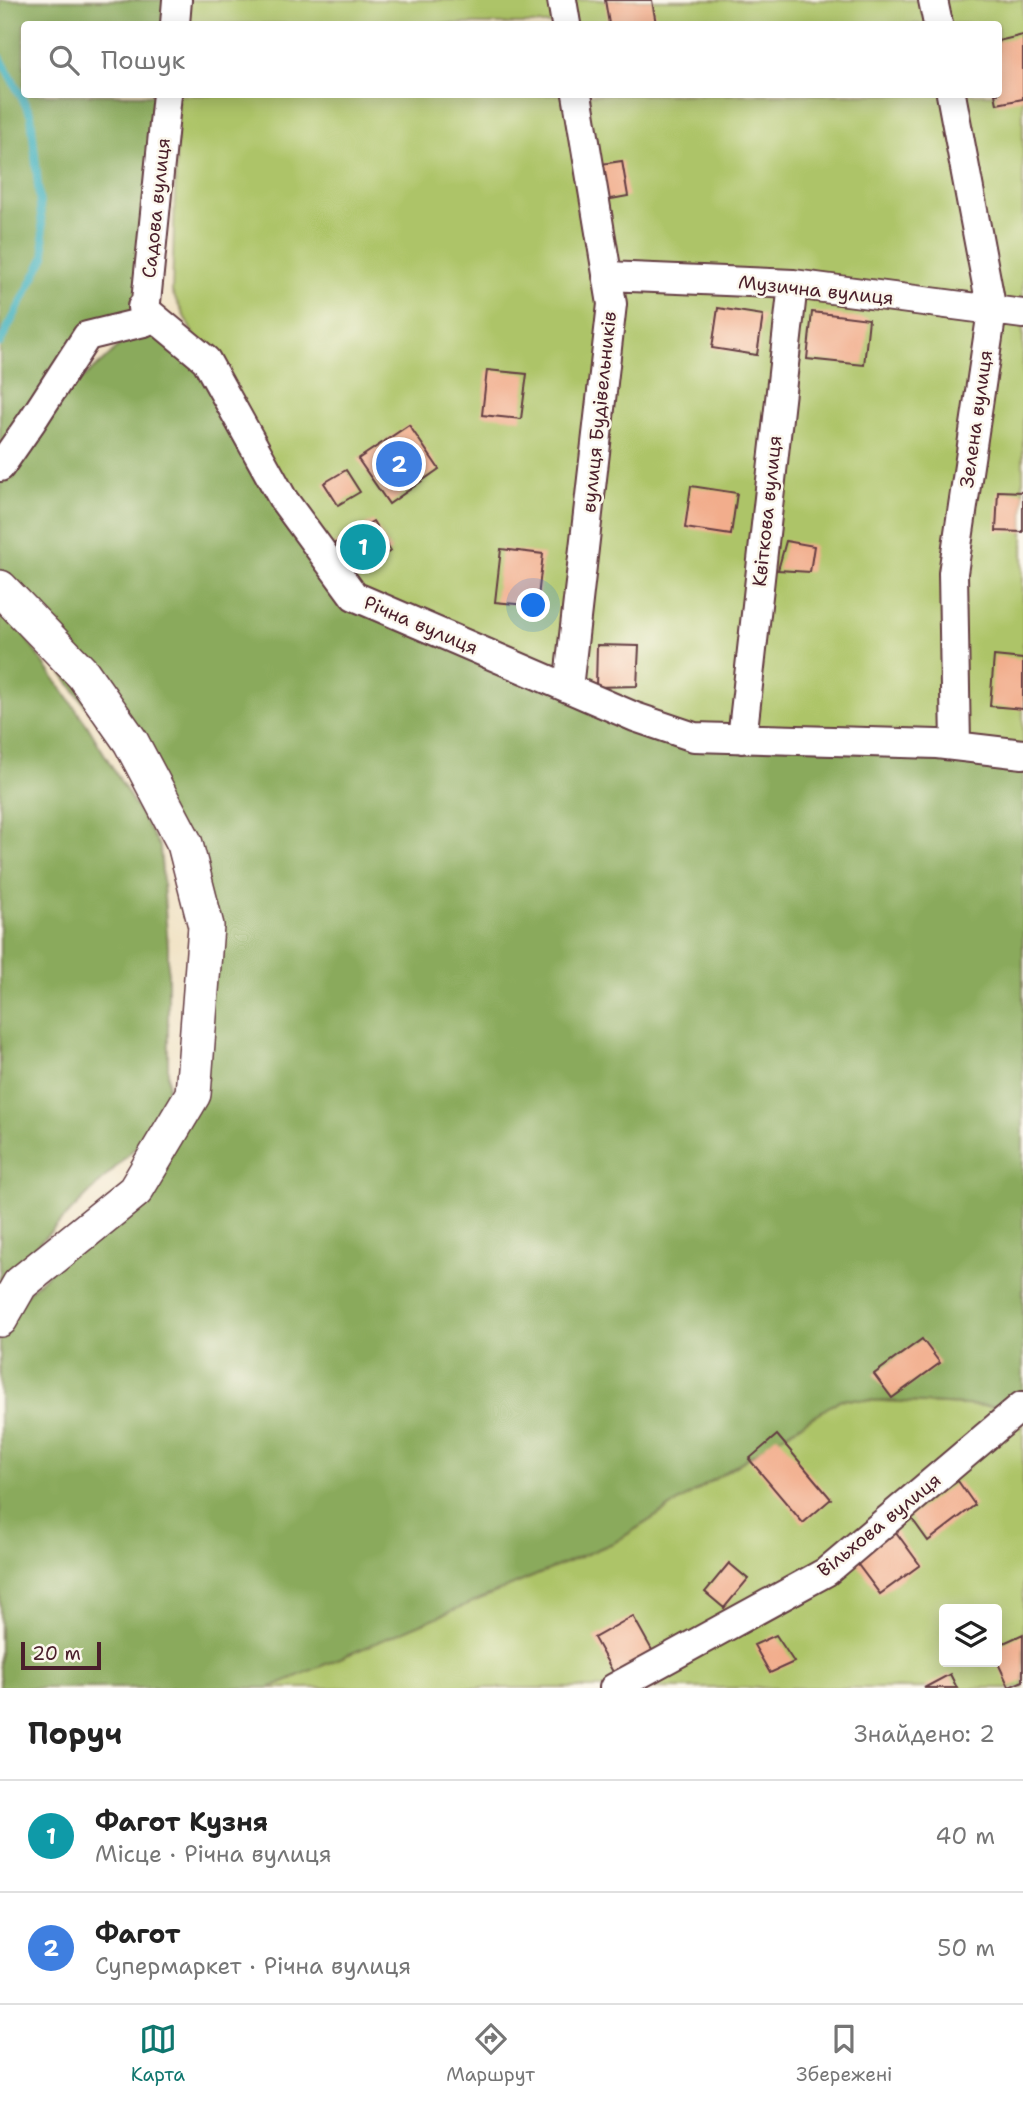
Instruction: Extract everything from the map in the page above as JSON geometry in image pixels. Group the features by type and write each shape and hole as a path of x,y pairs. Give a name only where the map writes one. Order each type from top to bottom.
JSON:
{"street":[{"path":"175,21 177,0"},
{"path":"562,0 566,21"},
{"path":"933,0 937,21"},
{"name":"Садова вулиця","path":"144,322 167,98"},
{"name":"вулиця Будівельників","path":"568,688 612,304 578,98"},
{"name":"Зелена вулиця","path":"952,98 992,311 953,573 956,746"},
{"name":"Музична вулиця","path":"607,276 793,284 1023,314"},
{"name":"Квіткова вулиця","path":"742,739 793,284"},
{"name":"Річна вулиця","path":"0,467 87,336 144,322 142,307 206,360 283,499 354,596 635,717 694,737 956,746 1023,754"},
{"path":"0,589 83,674 131,742 185,844 206,926 192,1094 135,1191 20,1284 0,1319"},
{"name":"Вільхова вулиця","path":"614,1688 826,1572 1022,1406"}],"green space":[{"path":"0,0 175,0 172,21 21,21 21,98 165,98 142,307 87,336 35,419 144,322 206,360 354,596 694,737 1023,754 1023,1398 1007,1407 841,1399 615,1542 269,1688 0,1688 0,1319 135,1191 193,1094 206,926 185,844 0,587"},
{"path":"181,0 1023,0 1023,754 694,737 354,596 206,360 172,292 178,98 1002,98 1002,21 180,21"},
{"path":"0,611 18,627 87,725 160,847 168,946 168,1115 7,1275 0,1286"},
{"path":"1023,1398 1023,1688 269,1688 615,1542 841,1399 1006,1407"}],"building":[{"path":"605,0 652,0 656,21 608,21"},
{"path":"1023,35 1023,99 997,104 996,98 1002,98 1002,40"},
{"path":"622,161 628,196 600,201 594,165"},
{"path":"718,308 763,315 757,355 712,348"},
{"path":"812,312 869,319 864,365 807,359"},
{"path":"487,370 527,374 521,419 482,415"},
{"path":"409,425 439,469 389,504 358,459"},
{"path":"346,470 360,492 338,505 324,483"},
{"path":"691,486 737,493 731,535 685,528"},
{"path":"998,491 1023,492 1023,532 996,531"},
{"path":"373,521 391,551 352,574 334,544"},
{"path":"786,541 814,546 810,572 778,570"},
{"path":"501,549 543,554 537,606 495,602"},
{"path":"597,645 639,646 637,686 596,687"},
{"path":"994,656 1023,659 1023,709 990,706"},
{"path":"922,1339 940,1363 892,1398 874,1374"},
{"path":"777,1435 831,1499 803,1523 749,1459"},
{"path":"958,1481 975,1505 928,1541 910,1516"},
{"path":"893,1528 920,1565 880,1594 853,1558"},
{"path":"729,1563 748,1579 724,1608 705,1592"},
{"path":"633,1616 657,1659 618,1681 594,1638"},
{"path":"1023,1634 1023,1681 1009,1687 1000,1667 1002,1667 1002,1644"},
{"path":"776,1635 794,1662 770,1673 754,1645"},
{"path":"950,1674 957,1688 924,1688"}],"waterway":[{"path":"0,57 21,96"},
{"path":"0,343 45,256 31,115 22,98"}],"place":[{"name":"Фагот","path":"399,464"},
{"name":"Фагот Кузня","path":"363,547"}]}
